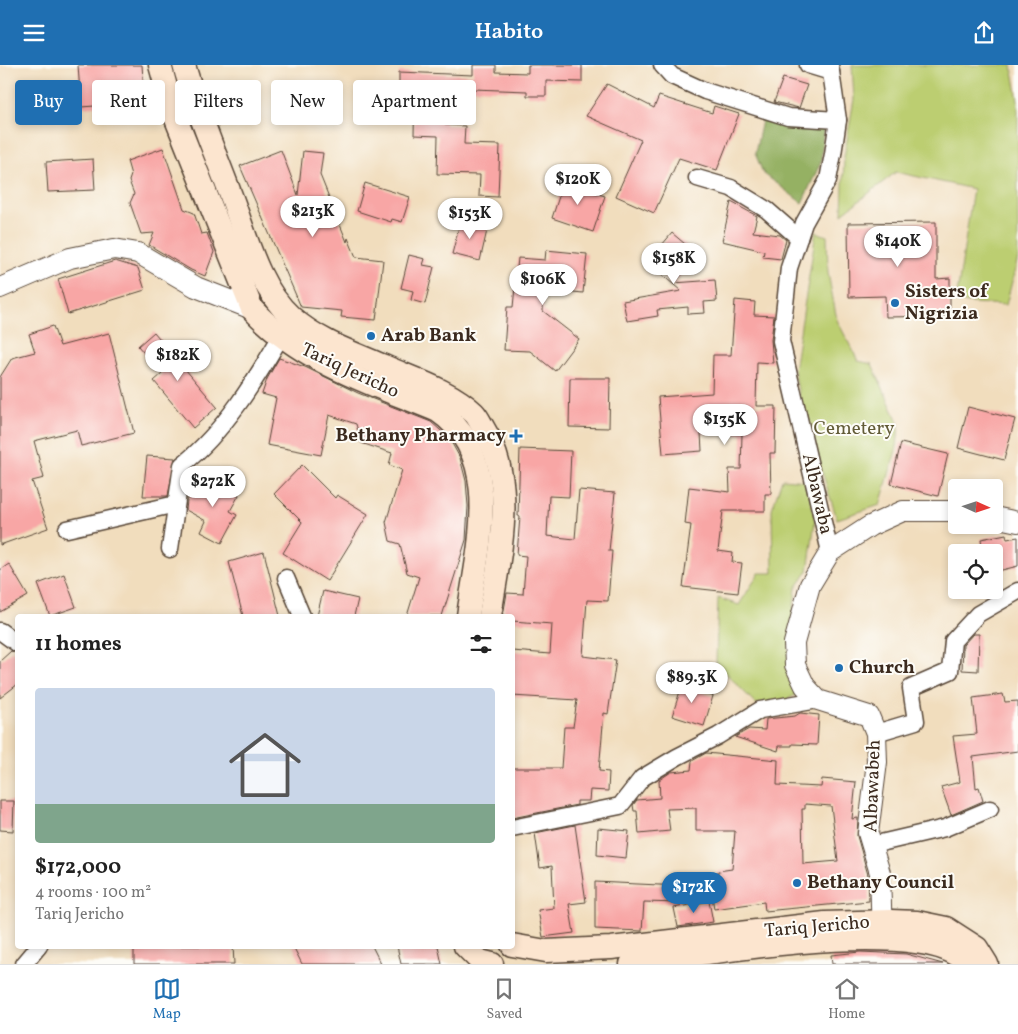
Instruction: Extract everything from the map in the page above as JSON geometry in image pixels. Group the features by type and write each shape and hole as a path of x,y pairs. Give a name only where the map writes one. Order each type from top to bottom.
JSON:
{"main road":[{"name":"Tariq Jericho","path":"160,65 172,109 252,309 282,336 315,358 438,411 453,421 467,439 478,465 482,505 468,614"},
{"name":"Tariq Jericho","path":"184,65 213,153 266,285 279,304 320,339 446,393 475,413 492,443 502,475 504,505 490,614"},
{"path":"237,272 257,263"},
{"name":"Tariq Jericho","path":"631,964 810,941 853,938 917,922 946,928 977,948 987,964"},
{"name":"Tariq Jericho","path":"515,946 546,951 611,948 825,923 882,930 948,949 968,964"},
{"path":"468,949 480,961 491,964"}],"street":[{"path":"662,65 672,75 705,91 788,117 838,120"},
{"path":"808,65 830,68"},
{"name":"Albawaba","path":"818,700 806,686 795,665 794,643 810,585 830,551 781,341 789,268 804,223 828,180 838,120 830,68"},
{"path":"697,178 731,188 767,211 799,238"},
{"path":"0,288 70,258 114,249 138,253 196,287 252,309"},
{"path":"170,549 182,465 195,455 250,389 282,336"},
{"path":"67,529 176,504"},
{"path":"830,551 870,525 903,511 948,511"},
{"path":"1003,519 1018,522"},
{"path":"286,578 301,614"},
{"path":"876,733 916,721 911,689 950,671 953,641 978,614 1018,591"},
{"path":"0,631 15,642"},
{"path":"515,827 620,807 642,778 718,736 760,710 818,700"},
{"name":"Albawabeh","path":"818,700 869,716 876,733 876,763 868,833 880,873 882,930"},
{"path":"872,845 945,828 990,809"},
{"path":"24,964 36,949"}],"green space":[{"path":"852,65 1012,65 1018,100 1018,258 1006,305 956,302 973,189 896,172 842,214 844,157 854,99"},
{"path":"763,116 824,121 821,162 802,203 763,173 755,153"},
{"name":"Cemetery","path":"816,232 827,236 828,273 837,320 858,361 872,364 899,424 897,447 880,505 837,519 801,406 794,370"},
{"path":"782,479 807,481 815,521 808,571 796,588 789,648 802,691 783,702 756,704 716,663 718,598 739,605 759,573 773,573 772,509"}],"building":[{"path":"78,65 142,65 143,80 92,80 92,106 82,107 82,80 79,80"},
{"path":"473,65 496,65 496,72 528,73 528,65 582,65 582,82 546,81 546,96 527,96 527,91 476,89 476,80 399,80 399,72 473,75"},
{"path":"783,78 807,85 799,108 774,102"},
{"path":"607,84 654,108 659,96 712,113 714,106 739,114 717,170 679,158 654,213 616,196 641,140 586,116"},
{"path":"414,125 465,126 464,144 500,145 498,197 479,196 480,175 437,174 438,136 414,135"},
{"path":"163,148 184,209 194,213 201,234 207,233 214,252 205,276 191,270 149,245 154,233 141,234 130,203 134,194 129,181 131,175 127,161"},
{"path":"281,150 298,195 303,151 323,153 320,175 347,242 348,238 356,257 383,260 376,320 341,317 342,311 301,307 240,166"},
{"path":"93,159 95,190 48,192 46,162"},
{"path":"565,178 581,183 579,188 605,196 593,232 552,218"},
{"path":"365,183 410,197 402,222 392,219 391,222 357,211"},
{"path":"731,202 757,216 753,232 780,235 786,240 781,259 763,257 764,251 722,241"},
{"path":"461,219 488,226 480,261 452,254"},
{"path":"936,222 936,279 950,278 950,316 886,317 885,296 849,297 848,223"},
{"path":"672,233 698,255 674,283 715,280 717,301 704,302 705,313 688,314 688,307 657,310 658,316 627,321 623,301 681,291 645,260 667,262 669,257 656,252"},
{"path":"546,250 587,254 583,293 544,289 543,311 579,339 555,371 530,351 504,350 507,307 513,307 518,258 545,260"},
{"path":"409,255 425,259 423,265 434,267 425,304 411,300 413,291 401,288"},
{"path":"115,261 138,268 145,290 68,314 58,279"},
{"path":"735,300 755,302 754,315 774,316 771,340 773,363 757,362 756,406 776,406 775,453 770,453 771,494 765,494 765,511 723,511 718,551 733,553 732,562 742,563 738,593 683,587 691,525 685,524 689,487 730,492 729,469 741,469 742,434 701,433 702,451 663,454 658,397 712,393 713,355 731,355"},
{"path":"53,326 60,346 109,333 134,433 81,446 77,430 34,441 44,478 32,481 48,528 0,545 0,377 12,358 35,352 29,334"},
{"path":"154,332 217,407 193,428 154,381 162,374 138,346"},
{"path":"279,358 305,367 358,393 431,422 449,438 460,458 466,481 468,506 466,540 443,614 408,614 419,577 407,573 400,544 390,541 386,522 402,470 389,465 392,453 361,443 356,424 329,415 321,455 267,445 276,398 262,394 267,379"},
{"path":"570,378 610,378 609,428 569,427"},
{"path":"968,407 1015,419 1004,460 958,448"},
{"path":"901,443 948,454 938,496 891,484"},
{"path":"520,449 571,451 569,497 549,496 547,536 575,539 579,490 615,493 609,551 612,551 608,601 587,600 583,656 616,660 608,714 604,713 599,771 609,772 608,791 590,790 589,801 577,801 577,805 515,817 515,768 561,768 564,727 573,727 577,700 515,696 515,651 550,654 552,624 515,621 515,614 503,614 507,593 523,594 526,556 517,555 520,516 518,516"},
{"path":"147,456 175,458 168,496 143,496"},
{"path":"302,465 335,498 337,495 368,514 327,581 283,553 302,522 274,494"},
{"path":"201,475 239,495 230,511 237,515 222,543 201,532 206,521 186,510 187,501"},
{"path":"1006,534 1007,539 1018,537 1018,566 1003,570 1003,544 982,544 981,539"},
{"path":"264,552 280,614 242,614 229,562"},
{"path":"9,564 28,596 0,612 0,570"},
{"path":"64,574 76,607 56,614 49,614 38,584"},
{"path":"323,591 358,599 354,614 317,614"},
{"path":"973,634 979,634 978,671 962,670 963,645"},
{"path":"11,651 15,653 15,686 0,698 0,661"},
{"path":"684,679 701,685 698,691 713,696 704,726 672,716"},
{"path":"1003,694 1005,702 1018,701 1018,751 973,757 976,788 979,787 983,801 951,815 941,787 960,782 953,736 977,734 973,698"},
{"path":"800,713 819,715 817,745 792,744 792,746 779,746 778,751 735,737 749,729 765,730 766,719 795,716"},
{"path":"706,753 778,760 777,785 821,787 822,779 856,782 852,819 858,818 857,836 868,875 869,901 765,911 764,902 714,909 711,888 717,888 718,871 732,869 735,831 696,831 696,808 667,809 670,831 639,834 637,811 634,811 633,805 637,800 660,798 659,780 671,772 691,770 692,761","holes":["805,804 831,806 838,861 803,864 802,809 805,809"]},
{"path":"0,801 14,801 13,831 0,830"},
{"path":"575,825 586,902 569,904 574,933 543,937 538,910 554,908 552,866 540,868 535,833"},
{"path":"598,828 629,831 626,858 597,855"},
{"path":"595,882 681,886 680,903 644,902 642,931 595,929"},
{"path":"709,901 713,922 678,927 674,908"},
{"path":"134,949 233,949 234,964 134,964"},
{"path":"294,949 374,949 381,964 302,964"},
{"path":"398,949 439,949 442,964 401,964"},
{"path":"860,952 906,954 943,964 832,964 831,955"}],"place":[{"name":"Sisters of Nigrizia","path":"895,303"},
{"name":"Arab Bank","path":"371,336"},
{"name":"Bethany Pharmacy","path":"516,436"},
{"name":"Church","path":"839,668"},
{"name":"Bethany Council","path":"797,883"}]}
